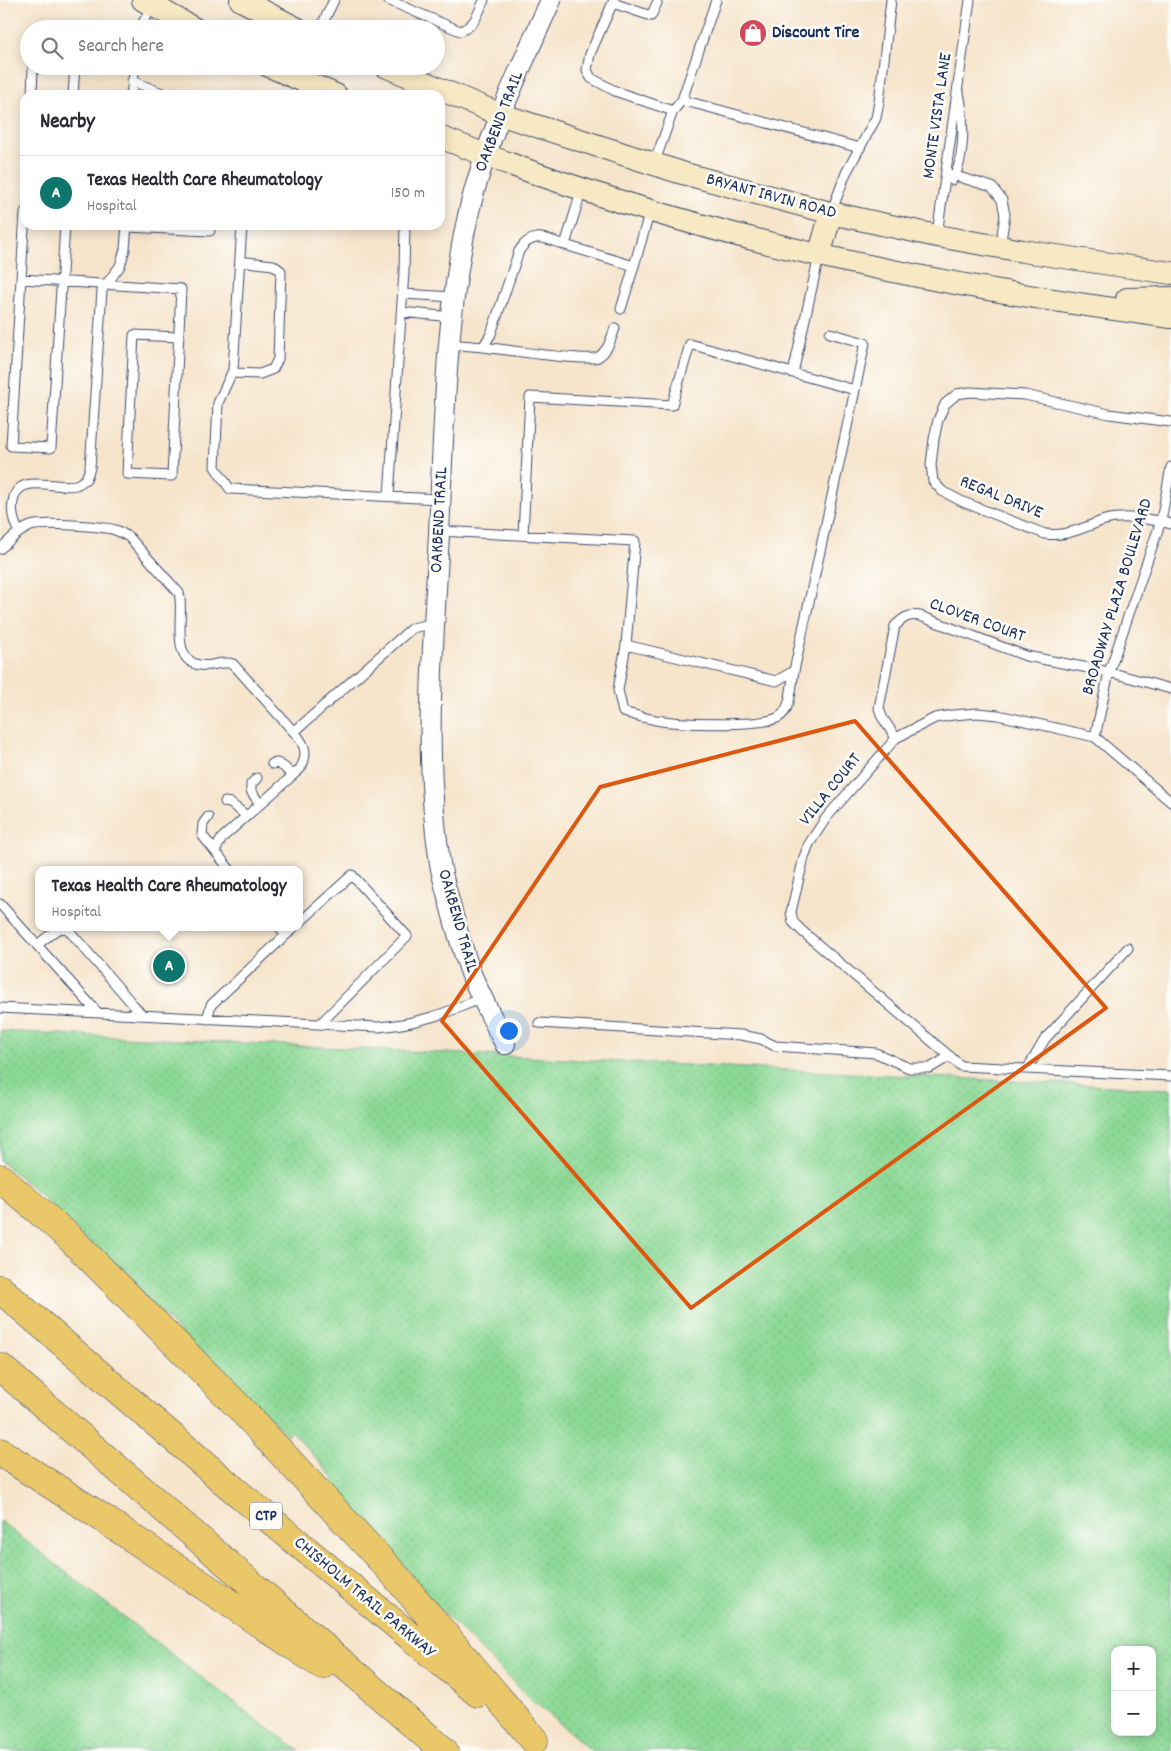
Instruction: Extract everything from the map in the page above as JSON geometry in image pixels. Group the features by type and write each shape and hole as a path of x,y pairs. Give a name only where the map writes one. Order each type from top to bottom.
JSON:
{"highway":[{"path":"0,1178 68,1236 236,1404 393,1573 540,1746"},
{"name":"CHISHOLM TRAIL PARKWAY","path":"0,1289 226,1483 540,1746"},
{"path":"0,1367 444,1751"},
{"path":"0,1452 92,1511 421,1732"}],"main road":[{"path":"241,0 280,20"},
{"path":"151,2 180,20"},
{"path":"290,75 325,90"},
{"name":"BRYANT IRVIN ROAD","path":"406,75 442,90"},
{"name":"BRYANT IRVIN ROAD","path":"445,91 499,114 682,173 831,213 937,236 1171,273"},
{"path":"445,139 484,155 650,211 819,256 931,280 1095,307 1171,317"},
{"path":"819,256 831,213"},
{"path":"1095,307 1120,298 1148,300 1171,298"}],"street":[{"name":"OAKBEND TRAIL","path":"505,1044 482,998 457,930 439,859 432,801 430,740 439,531 449,344 456,279 469,212 484,155 499,114 551,0"}],"lane":[{"path":"324,20 334,0"},
{"path":"388,0 434,20"},
{"path":"445,25 460,31 469,28 475,20 484,0"},
{"path":"654,164 673,111 682,100 716,0"},
{"path":"831,213 846,173 876,118 891,0"},
{"name":"MONTE VISTA LANE","path":"937,236 944,192 951,175 957,88 970,0"},
{"path":"144,20 151,2"},
{"path":"657,3 651,16 614,2 590,54 587,70 591,78 615,91 673,111"},
{"path":"32,90 33,75"},
{"path":"73,90 74,75"},
{"path":"132,90 133,75"},
{"path":"132,81 154,90"},
{"path":"682,100 860,148"},
{"path":"951,175 992,187 1002,200 1005,220 1000,247"},
{"path":"566,245 582,189"},
{"path":"621,309 650,211"},
{"path":"24,230 11,446 51,448 65,230"},
{"path":"19,532 14,524 12,506 14,494 20,486 30,484 75,485 86,479 90,468 102,290 120,266 125,249 127,230"},
{"path":"193,230 210,231"},
{"path":"242,230 232,373 218,403 216,467 230,489 441,499"},
{"path":"389,496 403,294 405,230"},
{"path":"483,347 491,334 519,251 525,242 534,238 543,238 634,266"},
{"path":"793,373 819,256"},
{"path":"232,373 260,374 273,369 278,359 281,271 273,265 240,260"},
{"path":"21,279 181,289 179,337 172,476 127,474 134,335 179,337"},
{"path":"403,294 453,307"},
{"path":"401,312 453,307"},
{"path":"449,344 595,358 604,352 615,328"},
{"path":"439,531 635,541 626,645 618,690 623,712 658,721 724,724 763,723 780,717 788,706 866,343 830,333"},
{"path":"522,535 530,397 672,405 690,344 855,390"},
{"name":"REGAL DRIVE","path":"1171,422 1109,414 1025,395 970,392 957,394 945,404 938,420 931,465 933,481 942,491 962,502 1044,534 1057,536 1066,534 1107,519 1161,521 1171,524"},
{"name":"BROADWAY PLAZA BOULEVARD","path":"1095,737 1110,672 1161,521 1171,467"},
{"path":"0,549 19,532 31,526 43,524 108,528 129,537 179,593 181,602 180,642 185,658 200,666 220,662 233,664 304,743 305,760 300,768 222,838 215,851"},
{"name":"CLOVER COURT","path":"896,738 882,717 879,708 895,626 903,618 911,615 920,616 1026,656 1110,672"},
{"path":"294,732 412,628 435,623"},
{"path":"626,645 776,681 794,671"},
{"path":"1110,672 1171,689"},
{"name":"VILLA COURT","path":"1171,802 1095,737 998,715 978,713 935,718 896,738 826,818 809,844 804,857 792,912 793,922 802,931 961,1066 1171,1076"},
{"path":"272,764 277,763 292,775"},
{"path":"257,778 252,784 251,791 260,804"},
{"path":"225,802 230,802 247,816"},
{"path":"208,817 202,824 202,835 227,866"},
{"path":"303,919 352,875 407,936 320,1024"},
{"path":"0,904 98,1013"},
{"path":"37,945 55,931"},
{"path":"69,931 142,1016"},
{"path":"282,931 286,935"},
{"path":"207,1019 211,1004 290,931"},
{"path":"1028,1068 1045,1039 1128,948"},
{"path":"0,1008 378,1027 414,1022 448,1012 482,998"},
{"path":"539,1023 741,1035 761,1039 774,1046 876,1053 909,1068 930,1068 950,1056"}],"highlighted area":[{"path":"855,721 1106,1008 691,1308 442,1021 600,787"}],"green space":[{"path":"0,1031 1171,1089 1171,1751 592,1751 535,1704 427,1596 400,1560 330,1488 332,1486 330,1484 334,1479 292,1431 287,1435 266,1413 250,1401 34,1189 0,1161"},
{"path":"0,1521 254,1718 300,1751 0,1751"}],"place":[{"name":"Discount Tire","path":"753,33"},
{"name":"Texas Health Care Rheumatology","path":"169,966"}]}
